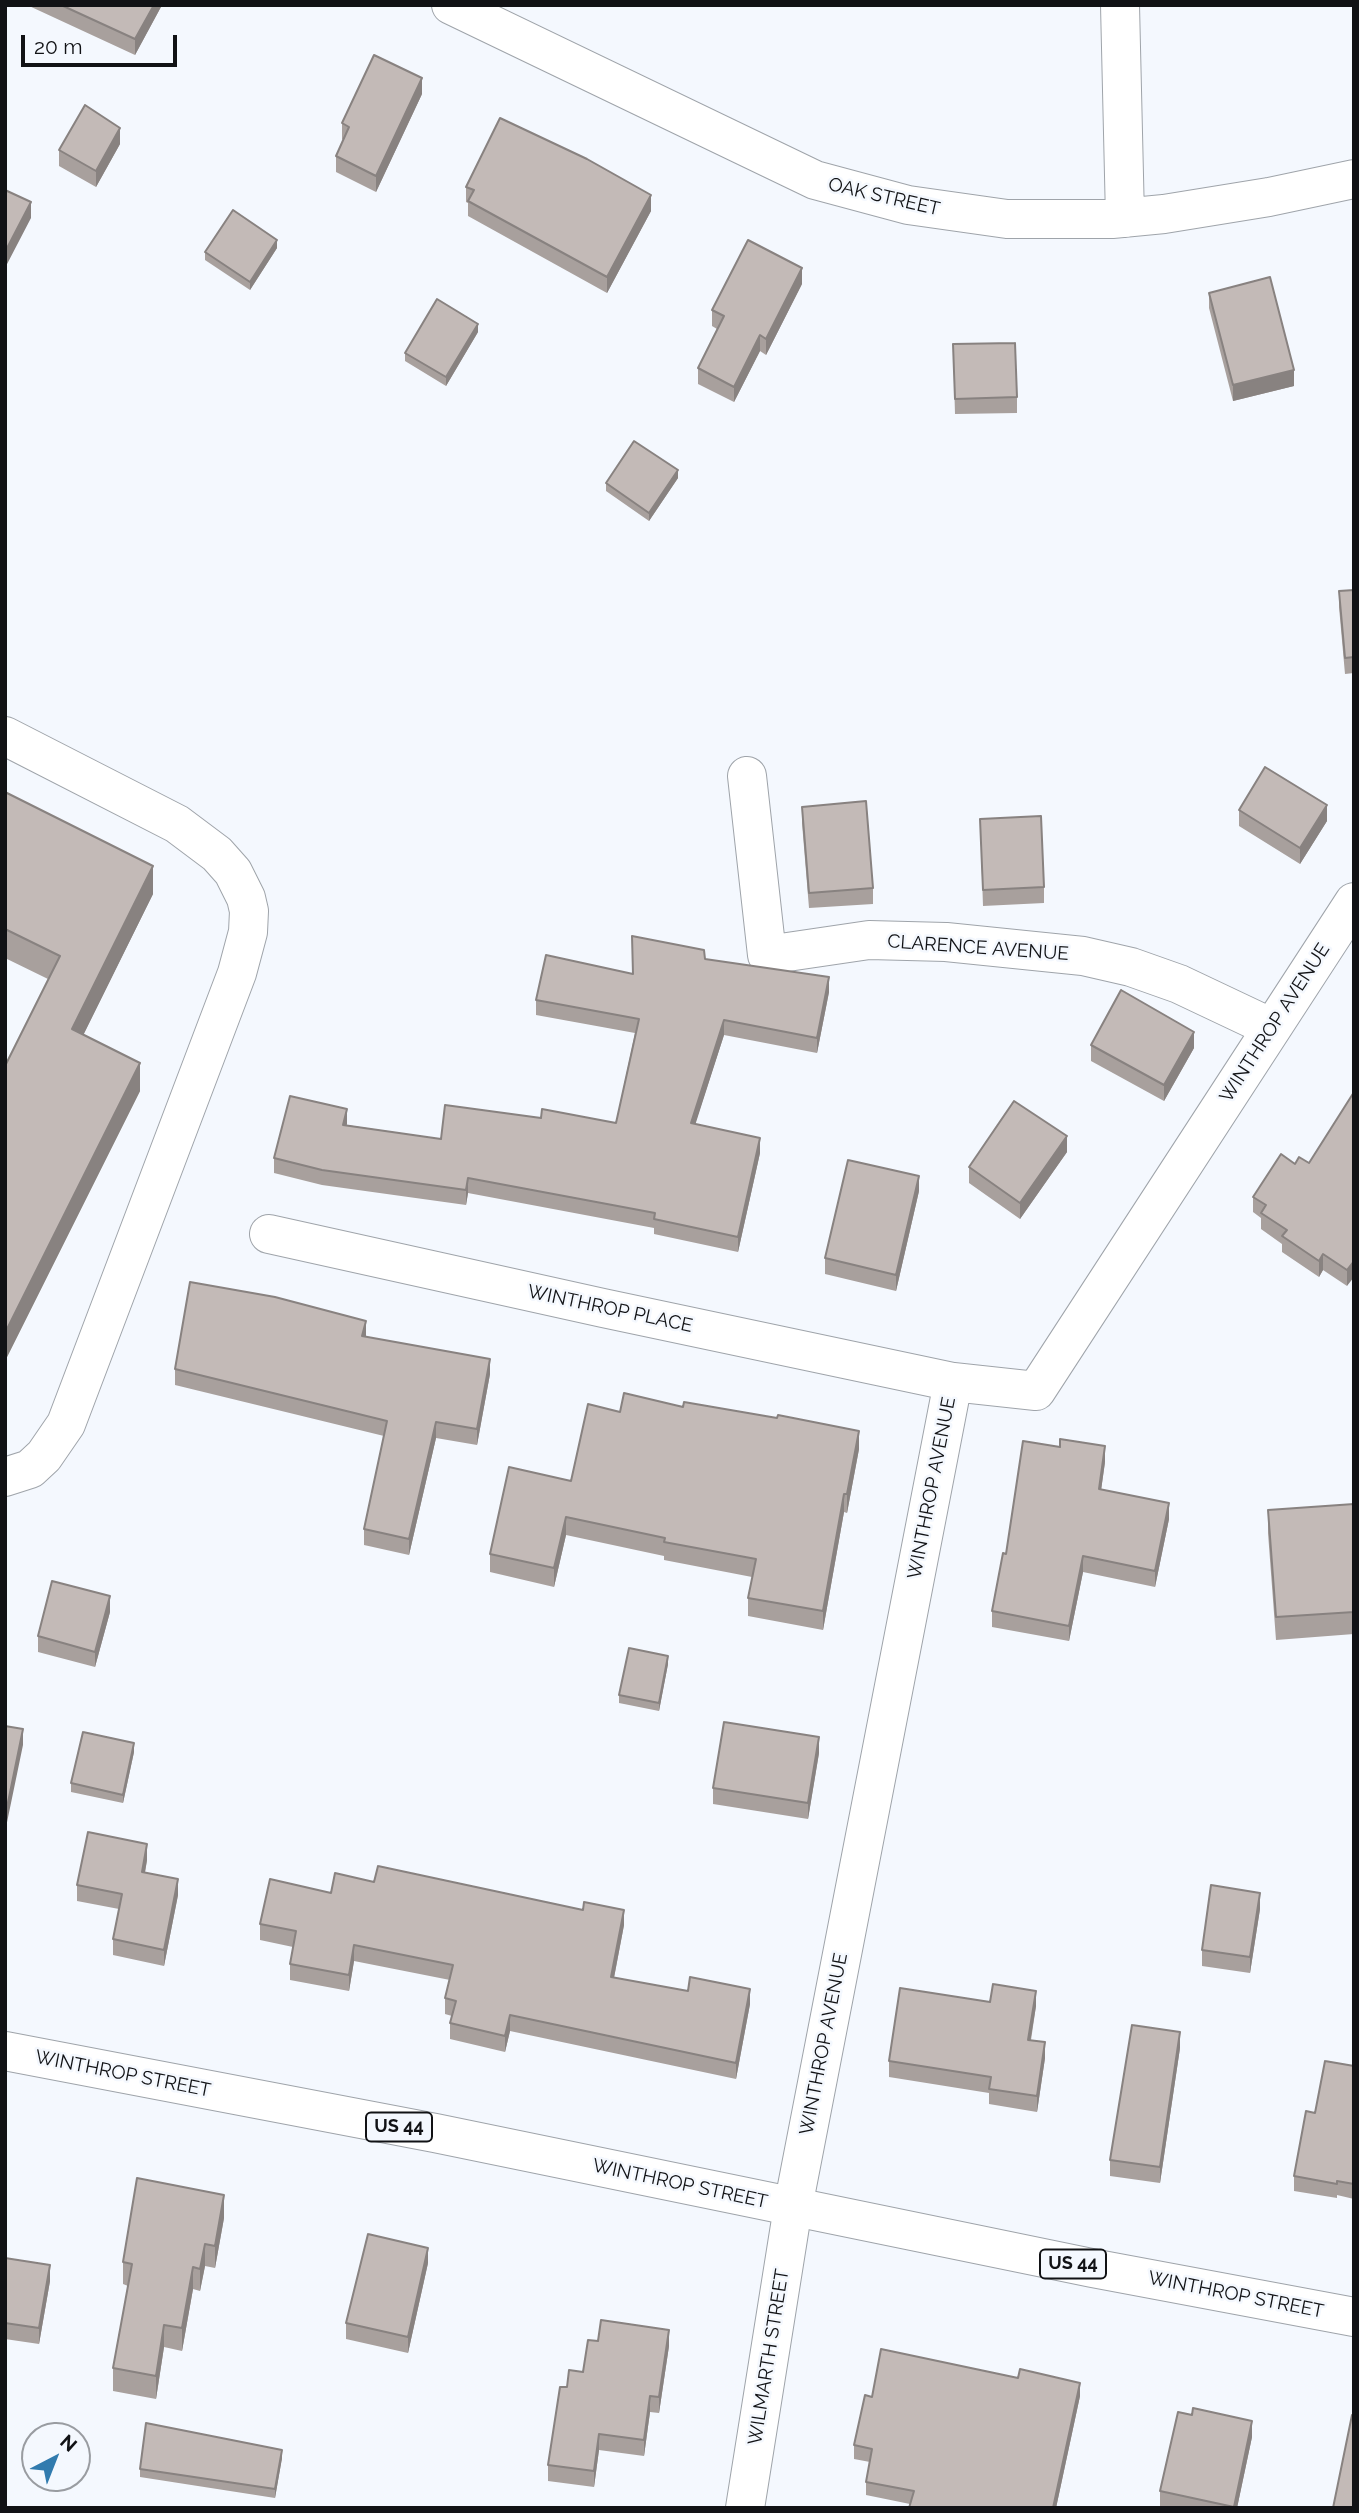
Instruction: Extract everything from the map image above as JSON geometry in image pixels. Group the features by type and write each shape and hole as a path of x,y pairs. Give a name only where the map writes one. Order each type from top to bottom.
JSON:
{"main road":[{"name":"OAK STREET","path":"451,5 815,180 908,205 956,213 1046,220 1125,218 1242,201 1354,179"},
{"path":"1120,5 1125,218"},
{"path":"5,736 177,824 217,854 233,872 249,911 248,932 237,973 66,1424 44,1456 30,1469 5,1477"},
{"name":"CLARENCE AVENUE","path":"747,776 767,955 869,940 946,942 1083,956 1131,967 1179,984 1272,1028"},
{"name":"WINTHROP AVENUE","path":"793,2207 953,1382 1037,1391 1354,902"},
{"name":"WINTHROP PLACE","path":"269,1234 953,1382"},
{"name":"WINTHROP STREET","path":"5,2051 435,2133 1078,2265 1354,2318"},
{"name":"WILMARTH STREET","path":"745,2508 793,2207"}],"building":[{"path":"61,5 154,5 135,39"},
{"path":"374,55 422,78 376,176 336,156 349,127 342,123"},
{"path":"85,105 120,128 96,171 59,150"},
{"path":"500,118 587,159 651,195 607,277 468,201 474,190 466,187"},
{"path":"5,190 31,202 5,252"},
{"path":"233,210 277,240 250,282 205,252"},
{"path":"748,240 802,268 766,339 760,335 734,387 698,368 724,316 712,310"},
{"path":"1270,277 1294,370 1233,385 1209,293"},
{"path":"437,299 478,324 446,377 405,353"},
{"path":"1015,343 1017,397 955,399 953,344"},
{"path":"634,441 678,470 649,513 606,483"},
{"path":"1354,590 1354,657 1345,658 1339,591"},
{"path":"1265,767 1327,805 1300,848 1239,810"},
{"path":"5,792 153,866 72,1029 140,1063 5,1333 5,1066 60,956 5,929"},
{"path":"866,801 873,888 809,893 802,807"},
{"path":"1041,816 1044,887 983,890 980,819"},
{"path":"632,936 704,950 705,959 829,977 817,1038 724,1020 691,1123 760,1138 738,1237 654,1219 655,1213 468,1178 466,1190 322,1170 274,1158 290,1096 347,1109 343,1125 441,1139 445,1105 541,1118 542,1109 616,1123 639,1019 536,1000 546,955 633,974"},
{"path":"1121,990 1194,1032 1164,1085 1091,1045"},
{"path":"1354,1092 1354,1261 1347,1270 1323,1254 1319,1261 1282,1236 1287,1230 1261,1213 1266,1205 1253,1197 1281,1154 1295,1164 1299,1157 1309,1163"},
{"path":"1014,1101 1067,1136 1020,1203 969,1167"},
{"path":"848,1160 919,1176 896,1275 825,1258"},
{"path":"190,1282 275,1297 366,1321 362,1336 490,1359 477,1429 436,1422 409,1539 364,1529 387,1421 175,1369"},
{"path":"624,1393 683,1407 684,1402 777,1418 778,1415 859,1431 847,1494 844,1494 823,1611 748,1598 756,1559 664,1542 665,1538 566,1517 554,1568 490,1554 509,1467 571,1481 588,1404 620,1412"},
{"path":"1060,1439 1105,1446 1099,1489 1169,1503 1155,1571 1083,1556 1069,1626 992,1611 1003,1553 1006,1554 1023,1441 1060,1447"},
{"path":"1354,1504 1354,1612 1276,1617 1268,1510"},
{"path":"52,1581 110,1596 95,1652 38,1636"},
{"path":"629,1648 668,1656 659,1703 619,1695"},
{"path":"724,1722 819,1737 808,1803 713,1788"},
{"path":"5,1726 23,1729 5,1817"},
{"path":"83,1732 134,1743 123,1795 71,1783"},
{"path":"88,1832 147,1844 142,1872 178,1879 164,1950 113,1939 122,1894 77,1885"},
{"path":"378,1866 583,1910 584,1902 624,1910 611,1977 688,1991 690,1977 750,1989 736,2063 510,2015 505,2036 450,2023 456,2001 445,1998 453,1965 354,1945 349,1975 290,1964 296,1931 260,1924 270,1879 331,1893 335,1873 374,1882"},
{"path":"1211,1885 1260,1893 1250,1957 1202,1950"},
{"path":"993,1984 1036,1991 1028,2040 1045,2042 1037,2096 989,2089 991,2077 889,2061 900,1988 990,2002"},
{"path":"1132,2025 1180,2032 1160,2167 1110,2160"},
{"path":"1325,2061 1354,2066 1354,2184 1337,2181 1337,2184 1294,2176 1306,2111 1315,2113"},
{"path":"137,2178 224,2195 215,2246 205,2244 200,2269 193,2267 182,2328 164,2325 156,2376 113,2368 132,2264 123,2262"},
{"path":"368,2234 428,2248 408,2337 346,2323"},
{"path":"5,2258 50,2265 39,2328 5,2323"},
{"path":"601,2320 669,2330 659,2397 650,2396 644,2440 599,2434 594,2471 548,2465 560,2387 567,2387 569,2370 583,2372 588,2340 598,2341"},
{"path":"881,2349 1018,2378 1020,2369 1080,2383 1053,2508 909,2508 914,2491 866,2482 872,2449 854,2445 865,2395 872,2397"},
{"path":"1193,2408 1252,2421 1234,2507 1160,2491 1178,2412 1192,2415"},
{"path":"1352,2415 1354,2508 1333,2508"},
{"path":"146,2423 282,2450 275,2489 140,2469"}]}
